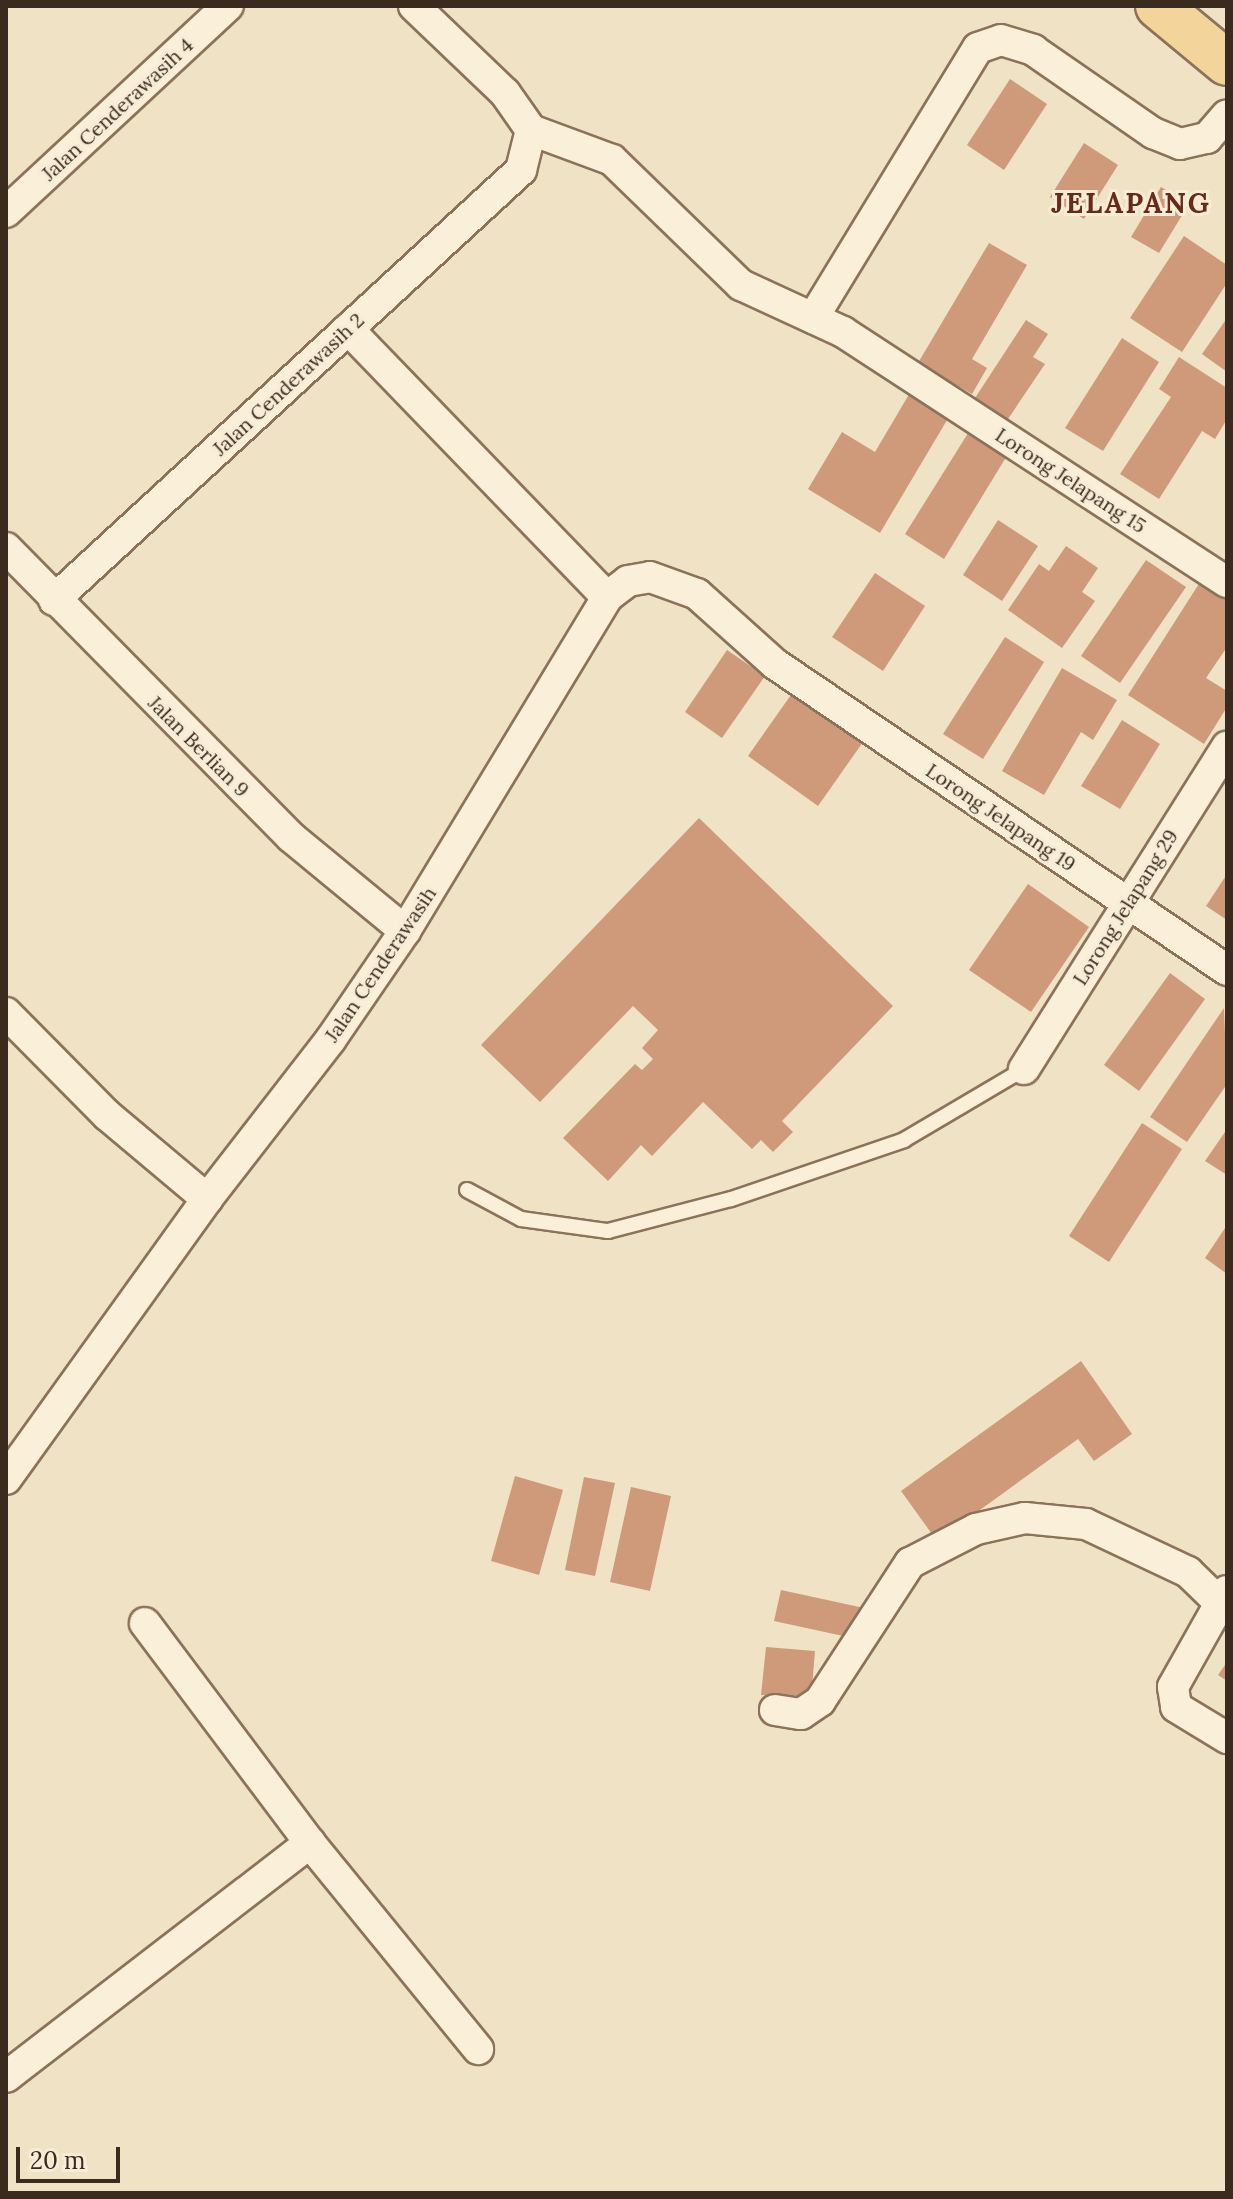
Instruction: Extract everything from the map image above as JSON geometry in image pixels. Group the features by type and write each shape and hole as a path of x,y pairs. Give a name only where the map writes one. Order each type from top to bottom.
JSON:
{"main road":[{"path":"1158,6 1227,63"}],"street":[{"name":"Jalan Cenderawasih 4","path":"6,212 228,6"},
{"path":"414,6 505,93 531,130"},
{"path":"813,318 978,48 1001,40 1033,50 1153,133 1180,144 1207,138 1227,115"},
{"name":"Jalan Cenderawasih 2","path":"54,600 521,170 531,130"},
{"name":"Lorong Jelapang 15","path":"531,130 612,160 741,285 813,318 915,379 1227,582"},
{"path":"348,329 607,597"},
{"name":"Jalan Berlian 9","path":"6,548 291,837 405,931"},
{"name":"Lorong Jelapang 19","path":"607,597 628,581 650,577 673,582 697,594 775,664 1227,970"},
{"name":"Jalan Cenderawasih","path":"6,1479 207,1199 331,1039 405,931 607,597"},
{"name":"Lorong Jelapang 29","path":"1024,1069 1227,747"},
{"path":"6,1013 107,1115 207,1199"},
{"path":"775,1710 801,1714 820,1701 910,1563 976,1529 1025,1518 1086,1524 1188,1572 1223,1596 1173,1687 1176,1707 1227,1738"},
{"path":"145,1623 310,1843 478,2049"},
{"path":"6,2077 310,1843"}],"lane":[{"path":"467,1190 521,1219 608,1231 731,1199 904,1140 1024,1069"}],"building":[{"path":"1010,79 1047,104 1004,170 967,145"},
{"path":"1084,143 1118,165 1084,219 1050,197"},
{"path":"1161,187 1189,204 1159,253 1131,237"},
{"path":"1184,236 1227,265 1227,283 1182,352 1130,318"},
{"path":"989,243 1027,265 972,359 987,368 972,394 918,363"},
{"path":"1227,318 1227,372 1202,354"},
{"path":"1026,320 1048,334 1033,357 1045,364 1008,419 975,398"},
{"path":"1122,338 1159,362 1103,451 1065,428"},
{"path":"1179,357 1227,388 1227,419 1215,439 1202,431 1159,499 1120,474 1171,397 1159,389"},
{"path":"911,391 950,415 880,533 808,489 842,432 875,452"},
{"path":"970,430 1008,454 944,559 905,534"},
{"path":"998,520 1038,546 1002,601 963,575"},
{"path":"1066,546 1098,568 1082,592 1095,601 1062,648 1008,610 1039,564 1049,571"},
{"path":"1146,560 1186,587 1120,683 1081,656"},
{"path":"875,573 925,606 883,671 832,637"},
{"path":"1202,579 1227,595 1227,647 1206,678 1227,691 1227,707 1204,744 1128,695"},
{"path":"1005,637 1044,662 983,759 943,734"},
{"path":"727,650 765,676 722,738 685,712"},
{"path":"1062,668 1117,700 1093,740 1081,732 1044,795 1002,771"},
{"path":"793,692 863,742 818,806 748,756"},
{"path":"1122,720 1160,744 1120,809 1081,786"},
{"path":"699,818 893,1006 782,1121 793,1132 773,1152 761,1140 752,1149 703,1102 652,1156 641,1145 608,1181 563,1138 635,1064 642,1070 653,1059 642,1048 658,1030 633,1006 540,1102 481,1045"},
{"path":"1227,874 1227,920 1206,906"},
{"path":"1028,884 1089,927 1031,1012 969,970"},
{"path":"1170,973 1205,999 1139,1091 1104,1065"},
{"path":"1224,1008 1227,1084 1187,1142 1150,1117"},
{"path":"1142,1123 1182,1149 1109,1262 1069,1236"},
{"path":"1227,1129 1227,1175 1205,1161"},
{"path":"1227,1225 1227,1274 1205,1258"},
{"path":"1081,1361 1132,1434 1094,1461 1078,1439 937,1541 901,1491"},
{"path":"515,1476 563,1490 539,1575 491,1561"},
{"path":"584,1477 615,1483 595,1576 565,1570"},
{"path":"631,1487 671,1496 650,1591 610,1582"},
{"path":"781,1590 864,1608 857,1639 774,1621"},
{"path":"766,1647 815,1651 811,1699 761,1695"},
{"path":"1227,1662 1227,1681 1218,1675"}],"district":[{"name":"JELAPANG","path":"1131,203"}]}
